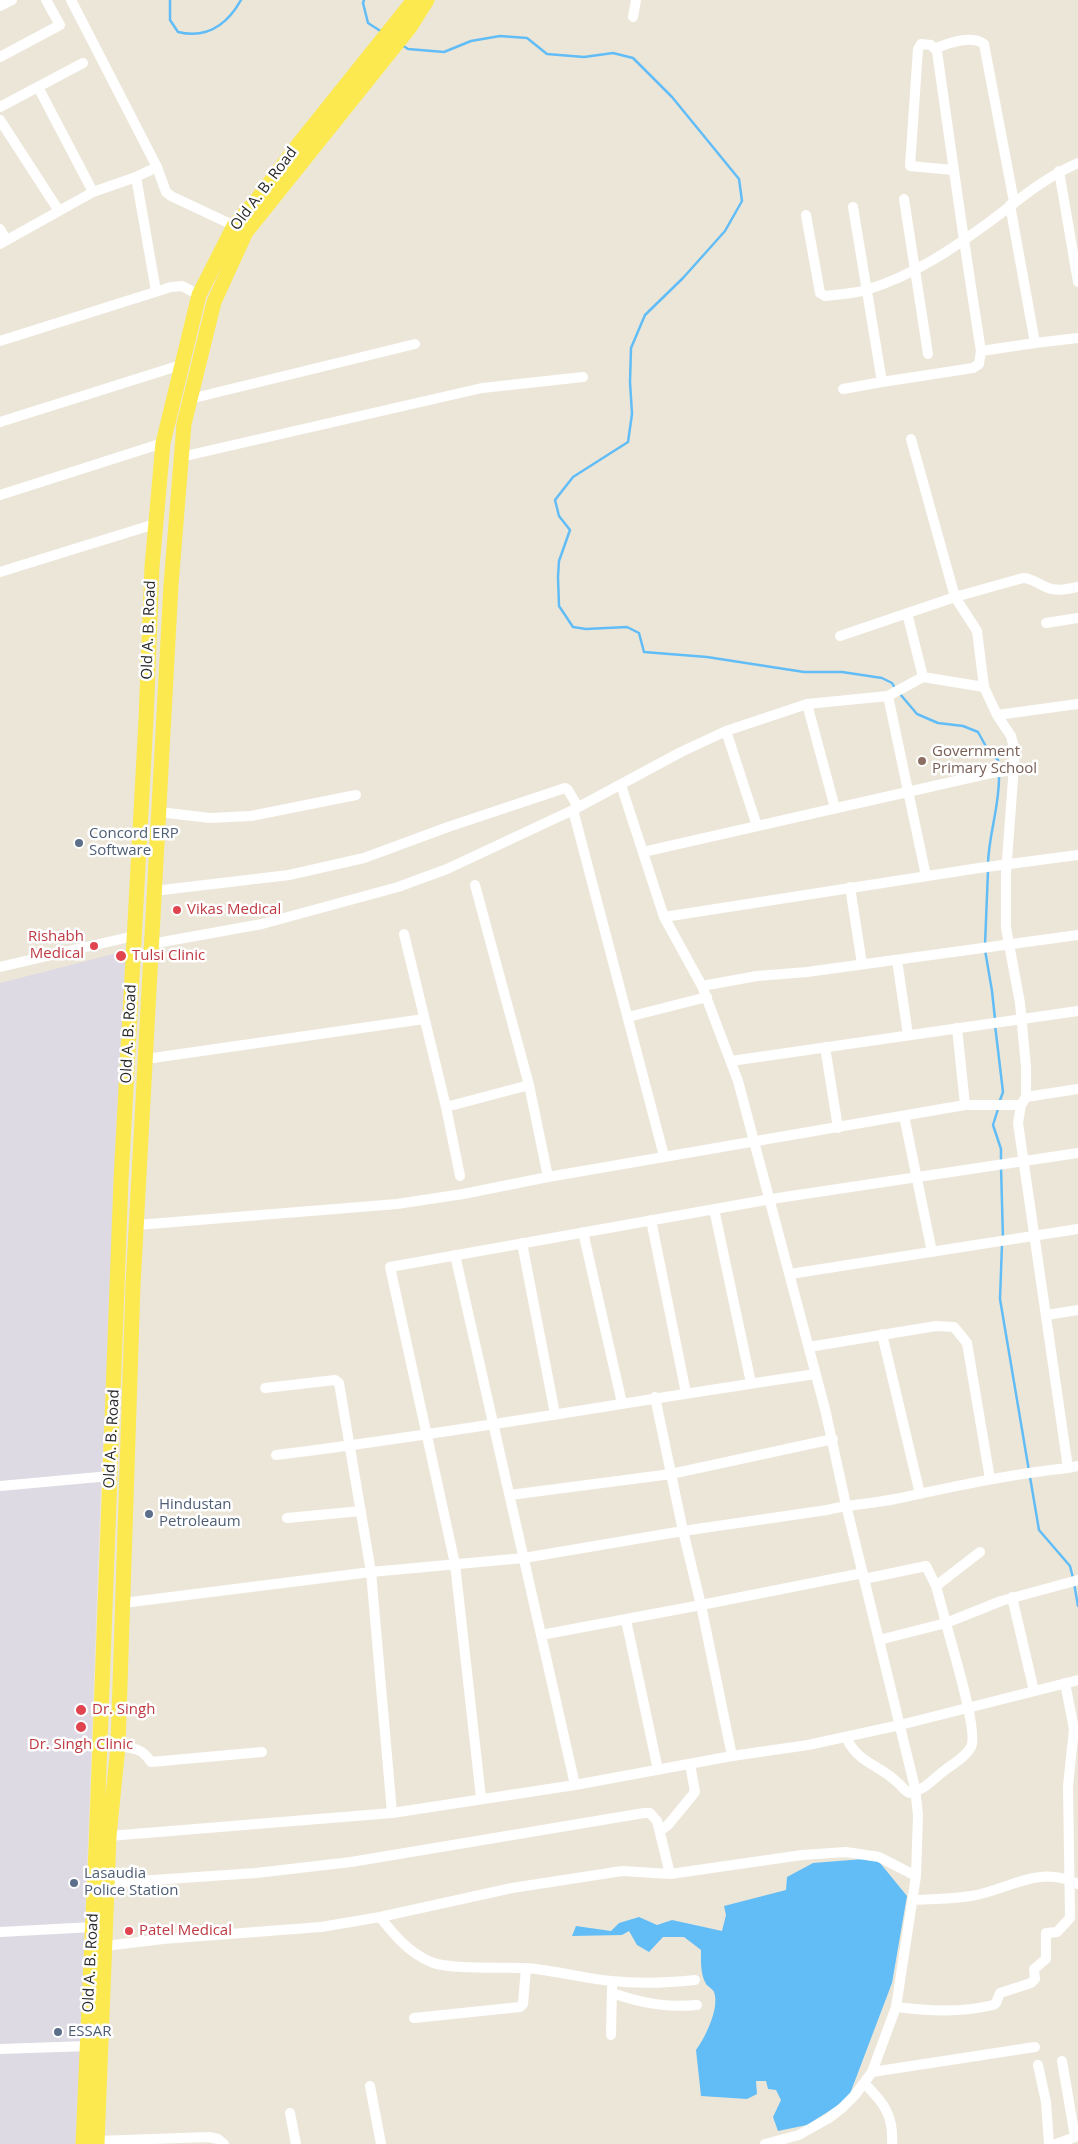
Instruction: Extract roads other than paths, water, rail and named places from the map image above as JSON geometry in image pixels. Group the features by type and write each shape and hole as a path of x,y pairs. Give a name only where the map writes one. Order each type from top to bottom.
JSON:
{"main road":[{"name":"Old A. B. Road","path":"92,2143 88,2046 121,1180 151,582 163,442 198,295 240,229 404,23 427,0"},
{"name":"Old A. B. Road","path":"404,23 411,1"},
{"name":"Old A. B. Road","path":"92,2143 105,1946 108,1836 118,1746 133,1285 171,585 184,424 214,302 240,229"},
{"path":"151,582 171,585"}],"street":[{"path":"0,6 12,0"},
{"path":"0,57 60,25 46,0"},
{"path":"71,0 157,167 166,192 240,229"},
{"path":"632,17 636,0"},
{"path":"938,51 939,47 946,44 969,39 979,40 984,44 1035,343"},
{"path":"843,389 973,368 979,364 981,351 963,241 938,51 935,47 925,43 921,44 918,49 910,166 953,170"},
{"path":"0,107 83,63"},
{"path":"38,87 93,192"},
{"path":"0,120 59,211"},
{"path":"806,215 820,293 825,296 865,290 932,262 1059,171 1078,163"},
{"path":"0,229 3,242 93,192 136,177 157,167"},
{"path":"1059,171 1078,282"},
{"path":"136,177 156,290"},
{"path":"904,199 928,354"},
{"path":"853,207 865,290 882,382"},
{"path":"0,341 156,290 182,286 198,295"},
{"path":"981,351 1078,338"},
{"path":"190,399 415,344"},
{"path":"0,422 181,365"},
{"path":"181,457 482,388 583,376"},
{"path":"123,1603 371,1572 524,1558 683,1531 827,1510 846,1505 885,1501 990,1479 1073,1467 1034,1236 1018,1123 1023,1101 1022,1018 1006,928 1007,865 1015,752 1010,736 996,715 984,687 977,631 955,597 911,439"},
{"path":"0,495 163,442"},
{"path":"0,572 155,524"},
{"path":"840,636 955,597 1023,578 1029,578 1047,588 1062,590 1078,587"},
{"path":"907,613 923,677"},
{"path":"1046,623 1078,618"},
{"path":"151,944 262,924 398,887 447,868 576,809 681,752 726,731 807,704 891,694 923,677 984,687"},
{"path":"891,694 908,792 926,876"},
{"path":"807,704 835,808"},
{"path":"996,715 1078,704"},
{"path":"726,731 757,826"},
{"path":"643,852 991,773 1015,770"},
{"path":"621,785 664,917 707,997 738,1081 809,1346 916,1792 918,1815 914,1900 896,2007 872,2072 842,2108 800,2140 765,2144"},
{"path":"154,891 289,875 364,858 565,788 568,790 576,809 664,1156"},
{"path":"159,812 210,818 251,816 356,795"},
{"path":"664,917 850,887 1078,855"},
{"path":"475,886 529,1085 548,1177"},
{"path":"850,887 862,964"},
{"path":"404,934 446,1107 460,1176"},
{"path":"702,986 757,976 897,960 992,945 1078,935"},
{"path":"0,967 134,936"},
{"path":"897,960 908,1035"},
{"path":"628,1017 707,997"},
{"path":"731,1061 1078,1010"},
{"path":"146,1059 424,1019"},
{"path":"957,1028 965,1105"},
{"path":"825,1047 838,1128"},
{"path":"446,1107 529,1085"},
{"path":"137,1225 397,1204 464,1194 664,1156 965,1105 1000,1105 1078,1089"},
{"path":"904,1116 932,1252"},
{"path":"481,1798 455,1564 390,1267 771,1199 1078,1153"},
{"path":"714,1209 751,1383"},
{"path":"651,1220 686,1393"},
{"path":"790,1274 1078,1229"},
{"path":"583,1232 613,1356 622,1403"},
{"path":"522,1243 555,1414"},
{"path":"455,1255 575,1785"},
{"path":"1047,1315 1078,1310"},
{"path":"809,1346 936,1326 954,1327 967,1343 990,1479"},
{"path":"882,1334 920,1494"},
{"path":"276,1455 493,1425 655,1397 816,1374"},
{"path":"265,1388 335,1380 339,1383 371,1572 392,1813"},
{"path":"655,1397 732,1756"},
{"path":"510,1495 671,1474 832,1439"},
{"path":"0,1486 110,1476"},
{"path":"287,1518 361,1511"},
{"path":"936,1586 980,1552"},
{"path":"542,1635 700,1604 926,1566 936,1586 946,1623 974,1738 971,1747 955,1764 916,1792 906,1792 882,1770 859,1758 852,1750 846,1737"},
{"path":"880,1640 946,1623 1012,1597 1078,1580"},
{"path":"1012,1597 1034,1691"},
{"path":"626,1620 658,1770"},
{"path":"108,1836 392,1813 575,1785 732,1756 808,1745 900,1725 1071,1682 1074,1729 1068,1786 1074,1882 1070,1918 1057,1932 1046,1933 1046,1959 1034,1969 1034,1979 1031,1983 1000,1993 996,2003 982,2008 935,2011 896,2007"},
{"path":"118,1746 138,1748 151,1762 262,1752"},
{"path":"660,1831 668,1825 695,1792 690,1764"},
{"path":"108,1884 256,1873 351,1862 644,1813 650,1813 655,1817 670,1874"},
{"path":"105,1946 163,1939 321,1927 380,1918 512,1888 612,1872 670,1874 802,1855 846,1852 879,1857 916,1876"},
{"path":"914,1900 972,1896 1031,1878 1058,1876 1074,1882"},
{"path":"380,1918 401,1943 432,1962 447,1965 526,1968 612,1981 652,1984 695,1980"},
{"path":"0,1932 93,1927"},
{"path":"414,2018 520,2007 523,2004 526,1968"},
{"path":"611,2035 612,1981"},
{"path":"612,1993 638,2002 660,2006 697,2005"},
{"path":"0,2049 88,2046"},
{"path":"872,2072 1035,2047"},
{"path":"1056,2144 1077,2137 1062,2061"},
{"path":"1038,2065 1046,2102 1049,2144"},
{"path":"864,2083 882,2101 888,2114 892,2144"},
{"path":"370,2086 381,2144"},
{"path":"290,2113 296,2144"},
{"path":"92,2143 209,2137 218,2139 224,2144"}],"water":[{"path":"876,1858 907,1896 892,1983 848,2099 807,2125 778,2131 773,2117 781,2100 776,2090 768,2089 766,2081 756,2081 757,2094 747,2099 701,2096 696,2050 711,2023 715,1999 713,1991 706,1984 703,1976 701,1950 684,1937 663,1937 649,1952 637,1945 629,1931 622,1935 572,1936 576,1926 611,1931 619,1923 639,1917 657,1925 672,1920 722,1931 726,1915 724,1906 786,1890 787,1877 813,1863"}],"waterway":[{"path":"170,0 170,20 178,32 188,34 207,32 223,23 241,0"},
{"path":"364,0 368,23 382,32"},
{"path":"402,45 408,49 444,52 471,41 500,36 527,38 547,54 584,57 613,53 633,58 672,97 739,179 742,201 725,231 683,278 645,315 631,348 630,382 632,414 628,442 573,477 555,500 559,516 570,530 559,561 559,606 573,627 586,629 627,627 639,633 644,652 707,657 804,672 842,672 882,678 892,683 896,690"},
{"path":"900,694 917,714 938,723 963,726 978,732 989,752 998,760 998,769"},
{"path":"988,863 998,797 999,774"},
{"path":"985,945 988,871"},
{"path":"985,950 995,1019"},
{"path":"995,1025 1003,1092 999,1103"},
{"path":"998,1109 993,1125 1001,1149 1001,1161"},
{"path":"1001,1167 1003,1239"},
{"path":"1002,1244 1000,1299 1029,1471"},
{"path":"1030,1477 1039,1530 1070,1566 1073,1578"},
{"path":"1074,1583 1078,1606"}],"place":[{"name":"Government Primary School","path":"922,761"},
{"name":"Concord ERP Software","path":"79,843"},
{"name":"Vikas Medical","path":"177,910"},
{"name":"Rishabh Medical","path":"94,946"},
{"name":"Tulsi Clinic","path":"121,956"},
{"name":"Hindustan Petroleaum","path":"149,1514"},
{"name":"Dr. Singh","path":"81,1710"},
{"name":"Dr. Singh Clinic","path":"81,1727"},
{"name":"Lasaudia Police Station","path":"74,1883"},
{"name":"Patel Medical","path":"129,1931"},
{"name":"ESSAR","path":"58,2032"}]}
